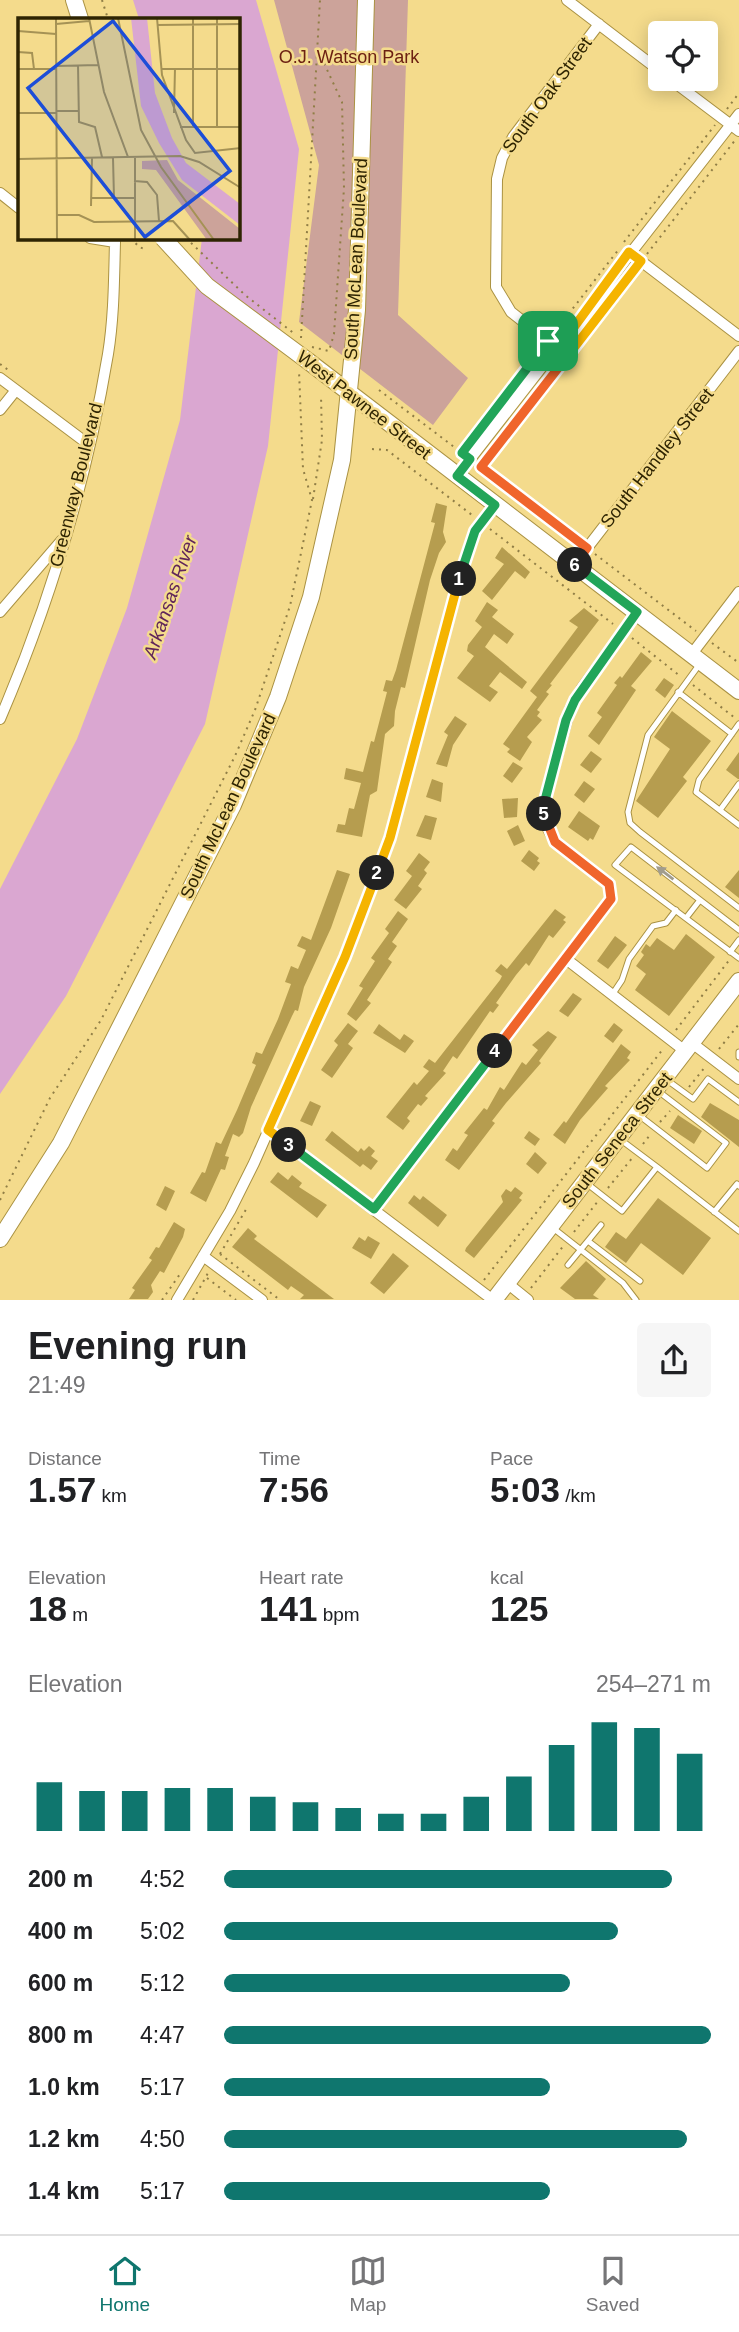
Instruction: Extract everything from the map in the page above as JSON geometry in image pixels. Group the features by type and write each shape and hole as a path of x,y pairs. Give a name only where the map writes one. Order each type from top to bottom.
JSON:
{"main road":[{"path":"74,0 80,18"},
{"name":"South McLean Boulevard","path":"0,1240 61,1143 233,805 278,697 314,585 342,460 357,310 366,0"},
{"name":"West Pawnee Street","path":"165,240 207,286 306,358 348,394 739,691"},
{"name":"South Seneca Street","path":"494,1300 738,986"}],"street":[{"path":"567,0 648,62"},
{"name":"South Oak Street","path":"558,349 511,313 496,287 497,179 502,158 513,137 599,24"},
{"path":"686,91 736,130"},
{"path":"457,476 558,349 629,252 736,130 739,114"},
{"path":"0,193 18,207"},
{"name":"Greenway Boulevard","path":"0,719 26,657 65,535 108,352 115,242 102,240"},
{"path":"629,252 739,336"},
{"name":"South Handley Street","path":"574,565 739,351"},
{"path":"0,377 88,444"},
{"path":"0,410 16,390"},
{"path":"177,1300 230,1211 345,957 390,838 464,562 481,523 495,505"},
{"path":"0,612 65,535"},
{"path":"696,659 705,637 739,592"},
{"path":"374,1209 611,899 611,888 555,842 547,827 544,804 570,709 637,612"},
{"path":"566,959 669,1039 715,1061 739,1079"},
{"path":"268,1130 494,1300"},
{"path":"203,1256 262,1300"},
{"path":"507,1283 526,1298"}],"lane":[{"path":"696,659 687,681 648,735 628,811 630,823 739,908"},
{"path":"678,692 737,727 699,780 696,792 739,825"},
{"path":"720,810 739,784"},
{"path":"739,930 631,847 615,865 734,955 739,940"},
{"path":"686,918 700,900"},
{"path":"612,995 622,980 629,959 653,926 666,923 676,910"},
{"path":"660,1084 693,1099 708,1079 715,1061"},
{"path":"708,1079 739,1101"},
{"path":"637,1113 707,1168 726,1143 675,1104 660,1084"},
{"path":"619,1138 739,1231"},
{"path":"585,1182 622,1211 657,1167"},
{"path":"714,1212 737,1184 739,1186"},
{"path":"568,1265 601,1225"},
{"path":"550,1226 623,1283 636,1300"},
{"path":"589,1241 640,1280"}],"path":[{"path":"102,0 108,18"},
{"path":"188,240 245,295 301,339 320,0"},
{"path":"312,500 303,470 306,358 329,351 334,334 344,188 342,102 316,47"},
{"path":"548,341 739,93"},
{"path":"481,467 641,261 736,130"},
{"path":"133,240 139,247 147,250"},
{"path":"379,390 739,663"},
{"path":"0,1200 50,1098 101,1020 235,756 255,709 290,606 322,440 321,395"},
{"path":"372,449 387,450 687,681 737,727"},
{"path":"478,1288 734,955"},
{"path":"684,1093 715,1061 739,1024"},
{"path":"526,1298 675,1104"},
{"path":"248,1206 220,1254 280,1300"},
{"path":"192,1300 214,1264"},
{"path":"162,1300 185,1265"},
{"path":"206,1278 236,1300"}],"green space":[{"name":"O.J. Watson Park","path":"274,0 408,0 398,315 468,378 433,425 299,322 319,165"}],"water":[{"name":"Arkansas River","path":"133,0 256,0 299,149 268,446 205,724 66,996 0,1094 0,889 77,739 127,608 180,420 202,240 240,240 240,18 139,18"}],"building":[{"path":"436,503 447,506 443,532 446,542 439,553 430,580 405,688 401,687 395,711 394,726 385,734 377,791 370,795 362,837 336,832 338,824 345,825 349,808 354,809 361,783 344,779 346,768 363,772 371,741 374,742 387,692 383,691 386,680 392,681 396,670 435,523 431,522"},
{"path":"502,547 530,572 525,579 515,571 492,600 482,591 504,564 495,558"},
{"path":"487,602 498,610 492,617 514,634 507,644 494,634 485,647 527,682 522,689 500,672 489,686 498,692 490,702 457,678 474,656 467,651 468,645 482,627 475,621"},
{"path":"584,608 599,620 550,684 552,685 546,692 549,694 537,710 540,712 537,716 542,720 527,737 532,742 520,761 507,752 510,749 503,744 537,697 530,691 578,627 569,621"},
{"path":"641,652 652,661 631,686 636,690 599,745 588,736 602,717 597,713 617,685 614,683 620,676 622,678"},
{"path":"664,678 674,685 665,698 655,690"},
{"path":"672,711 711,741 683,777 687,781 658,818 636,801 670,749 654,737"},
{"path":"455,716 467,724 453,745 447,767 436,764 448,735 444,732"},
{"path":"591,751 602,759 591,773 580,765"},
{"path":"739,752 739,779 738,779 726,770"},
{"path":"513,762 523,768 512,783 503,776"},
{"path":"432,779 443,783 441,802 426,797"},
{"path":"584,781 595,789 584,803 574,795"},
{"path":"518,798 517,817 504,818 502,799"},
{"path":"579,811 600,826 593,840 590,838 588,841 568,827"},
{"path":"425,815 437,818 431,840 416,836"},
{"path":"518,825 525,841 514,846 507,831"},
{"path":"529,850 539,858 537,861 540,863 534,871 521,861"},
{"path":"419,853 430,862 424,870 427,873 418,886 422,889 406,909 394,900 412,876 406,871"},
{"path":"337,870 350,874 331,928 304,987 298,1011 295,1010 292,1016 251,1107 243,1133 239,1137 233,1134 225,1156 229,1157 225,1170 221,1169 206,1202 190,1193 202,1172 205,1173 216,1142 221,1144 237,1110 256,1065 252,1063 256,1052 262,1054 278,1019 291,984 285,982 291,966 298,969 306,950 297,946 302,936 311,940"},
{"path":"739,870 739,898 725,887"},
{"path":"555,909 566,917 563,920 566,922 553,938 549,935 529,966 526,963 516,975 496,1003 499,1005 493,1013 490,1011 457,1059 453,1056 443,1071 446,1073 425,1096 428,1098 421,1106 418,1104 407,1118 410,1121 403,1130 386,1117 414,1082 417,1085 429,1071 423,1067 429,1059 435,1063 500,980 502,976 495,971 501,964 507,969"},
{"path":"398,911 408,919 392,942 397,946 388,959 392,962 367,1000 371,1003 356,1021 347,1014 363,988 359,986 375,961 371,958 389,933 385,929"},
{"path":"686,934 715,957 669,1016 635,990 646,974 636,966 644,955 641,952 646,944 650,947 657,938 674,950"},
{"path":"615,936 627,945 608,969 597,961"},
{"path":"573,993 582,999 568,1017 559,1011"},
{"path":"348,1023 358,1031 348,1044 353,1048 332,1078 321,1070 338,1045 334,1041"},
{"path":"614,1023 623,1030 613,1043 604,1036"},
{"path":"379,1024 400,1040 404,1034 414,1041 405,1053 373,1033"},
{"path":"548,1031 557,1037 539,1061 541,1063 492,1121 495,1123 459,1170 445,1160 453,1148 457,1151 468,1135 464,1133 484,1108 487,1110 500,1087 504,1090 522,1062 526,1065 538,1050 532,1045"},
{"path":"621,1044 631,1052 627,1058 630,1060 605,1086 608,1088 580,1120 565,1144 553,1135 564,1121 566,1123"},
{"path":"310,1101 321,1106 312,1126 300,1121"},
{"path":"710,1103 739,1120 739,1147 701,1117"},
{"path":"678,1115 702,1131 694,1144 670,1128"},
{"path":"332,1131 358,1152 369,1146 375,1151 371,1156 378,1161 371,1170 363,1164 360,1167 325,1140"},
{"path":"529,1131 540,1139 535,1146 524,1138"},
{"path":"535,1152 547,1163 538,1174 526,1164"},
{"path":"278,1172 288,1180 292,1175 302,1183 299,1187 327,1205 317,1218 270,1182"},
{"path":"165,1186 175,1191 166,1211 156,1205"},
{"path":"515,1187 523,1193 519,1198 522,1200 474,1258 465,1251 466,1248 503,1202 501,1196 506,1189 511,1192"},
{"path":"414,1195 420,1200 423,1196 447,1215 438,1227 408,1203"},
{"path":"658,1198 711,1238 683,1275 641,1243 626,1263 605,1247 616,1232 626,1239"},
{"path":"174,1222 185,1229 183,1237 164,1273 160,1271 151,1285 153,1292 148,1299 129,1299 135,1290 132,1288 152,1260 149,1258 156,1247 159,1248"},
{"path":"248,1228 257,1236 254,1239 334,1299 300,1299 304,1295 291,1286 288,1290 232,1247"},
{"path":"368,1236 380,1243 371,1259 352,1248 359,1237 365,1241"},
{"path":"393,1253 409,1266 384,1294 370,1283"},
{"path":"586,1261 606,1279 593,1295 599,1299 575,1299 560,1288"}],"route":[{"path":"629,252 641,261 481,467 587,548 574,565 637,612 575,700 566,720 544,804 550,835 562,848 609,884 611,899 374,1209 268,1130 345,957 390,838 464,562 475,531 495,505 457,476 470,459 462,453 548,341 558,349 629,252"}]}
